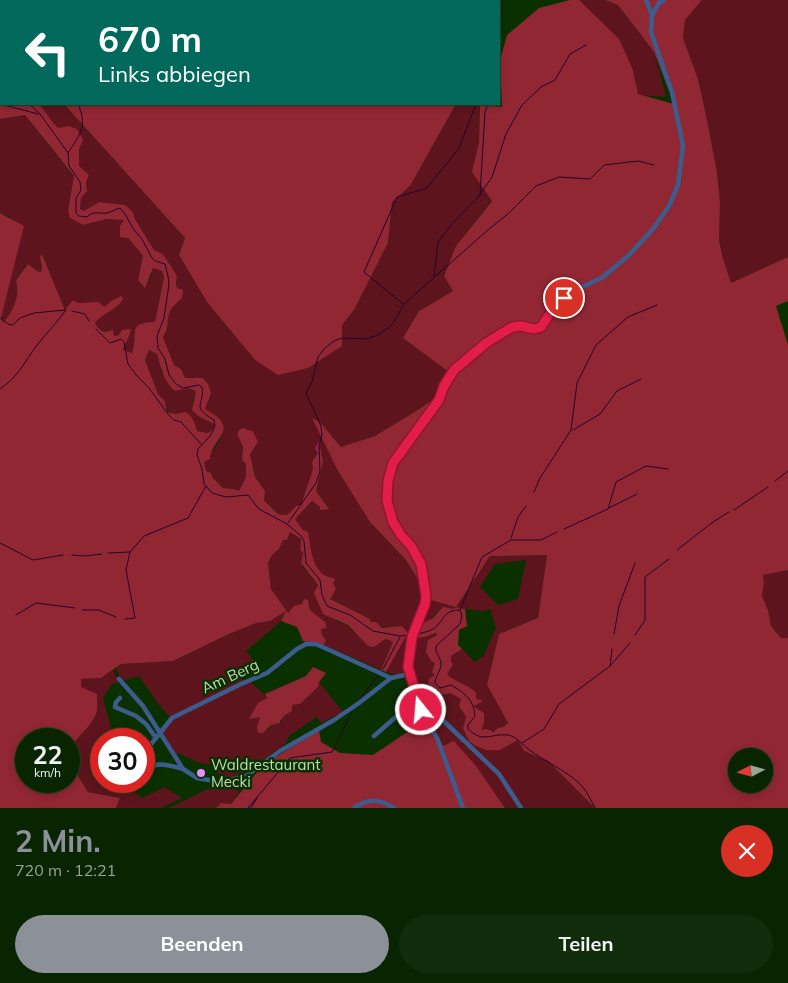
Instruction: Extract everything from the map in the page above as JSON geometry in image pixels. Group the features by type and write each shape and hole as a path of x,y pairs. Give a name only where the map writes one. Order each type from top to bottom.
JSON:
{"street":[{"path":"462,808 437,738 424,716 409,674 409,652 426,596 421,564 411,546 393,522 387,501 388,481 393,463 439,400 444,386 454,370 486,343 512,327 521,326 534,329 541,327 553,309 564,298 603,277 629,256 653,229 669,206 678,185 683,146 672,92 651,32 652,15 646,0"},
{"path":"652,15 659,3 664,0"},
{"name":"Am Berg","path":"156,738 172,718 267,673 306,644 316,644 391,678"},
{"path":"155,765 183,769 197,778 220,782 246,776 280,750 334,720 391,678 409,674"},
{"path":"119,679 143,706 183,769"},
{"path":"120,698 116,702 115,707 136,716 146,724 156,738"},
{"path":"374,736 397,716 418,702"},
{"path":"418,702 432,710 499,774 521,808"},
{"path":"354,808 371,800 382,802 394,808"}],"shaded area":[{"path":"570,0 579,0 619,39 633,70 638,94 674,104 654,52 618,5 605,0 702,0 685,20 683,38 698,79 706,115 717,172 720,203 719,240 731,283 788,257 788,301 776,306 788,345 788,570 763,575 762,596 768,610 771,626 781,638 788,638 788,808 595,808 548,761 524,751 518,740 500,750 486,750 469,741 463,728 466,717 459,706 461,699 450,693 443,695 430,688 428,683 429,679 435,675 432,672 435,663 431,661 426,652 428,640 437,635 436,633 411,639 414,629 433,618 443,607 454,609 456,607 431,600 406,560 370,522 338,471 312,418 321,423 341,447 375,436 421,408 435,398 453,375 403,338 419,311 453,291 444,276 456,246 492,201 472,172 479,142 480,105 502,107 500,60 507,35 539,8","holes":["547,555 538,618 499,634 487,685 508,723 494,732 487,729 481,730 484,723 484,713 473,706 482,702 476,699 476,693 447,674 453,665 451,656 462,649 458,645 459,630 467,626 465,609 456,607 490,556"]},
{"path":"579,0 605,0 618,5 654,52 666,97 638,95 633,70"},
{"path":"702,0 788,0 788,257 731,283 719,240 720,203 717,172 706,115 698,79 683,38 685,20"},
{"path":"0,105 40,105 58,128 68,126 77,129 83,140 79,149 79,166 89,175 86,182 87,191 81,198 80,209 84,211 99,202 125,205 133,212 135,219 154,250 163,254 177,276 177,288 183,290 182,298 174,305 170,312 163,337 174,365 181,369 185,378 203,378 208,384 211,393 205,409 222,422 224,428 210,459 204,462 206,471 211,473 213,478 223,488 239,491 246,477 246,464 242,460 243,447 237,434 240,429 245,428 253,431 258,442 250,454 255,477 265,491 264,500 278,514 287,515 296,506 301,505 313,469 312,462 318,453 315,448 319,441 323,462 316,491 329,509 320,510 320,507 312,501 295,519 303,530 308,532 317,567 321,572 335,580 333,583 336,589 330,599 370,619 371,622 376,622 382,628 402,626 408,633 386,672 381,670 393,642 386,639 374,647 368,646 348,625 323,614 314,593 318,585 301,563 303,553 300,550 301,539 290,532 287,540 283,540 279,549 272,555 268,563 271,589 288,613 294,606 302,604 304,599 308,600 310,610 325,622 327,628 321,629 322,635 326,640 324,645 303,641 297,627 281,621 286,611 270,621 256,623 229,634 173,661 121,664 101,678 81,679 81,687 97,694 97,712 80,735 80,728 15,728 15,793 80,793 80,779 90,793 120,798 116,808 0,808 0,213 24,226 1,318 4,322 15,302 16,280 28,264 41,272 40,257 42,254 65,310 73,300 78,303 99,302 104,307 122,296 123,300 120,303 95,323 104,332 113,330 114,336 119,335 122,330 131,329 123,350 132,353 136,327 140,324 155,322 164,277 162,271 153,268 145,288 138,280 143,256 128,238 120,237 120,226 124,220 107,219 83,225 70,218 68,210 74,176 25,115 0,119","holes":["149,350 157,354 166,379 175,391 188,388 196,391 192,410 198,416 214,424 214,428 208,433 197,431 190,415 185,412 176,414 167,412 165,401 158,394 145,360"]},
{"path":"40,105 65,105 185,238 179,255 207,302 255,360 342,346 342,325 354,310 388,243 392,202 410,186 455,105 480,105 479,142 473,172 492,200 456,246 453,291 419,311 453,375 435,398 375,436 341,447 321,423 338,471 370,522 406,560 425,590 456,607 454,610 443,607 412,639 436,633 437,635 428,640 428,653 435,663 435,675 450,693 461,699 462,712 467,717 463,728 518,740 524,751 548,761 595,808 505,808 476,767 443,746 424,711 412,670 397,675 386,672 408,633 402,626 380,627 370,619 330,599 334,578 326,576 316,565 302,529 295,519 312,501 321,508 320,510 328,506 316,491 323,462 318,453 312,462 313,469 301,505 296,506 287,515 278,514 264,499 262,489 255,477 250,454 253,447 245,428 240,429 237,434 243,447 242,460 246,464 246,477 239,492 234,489 223,488 213,478 211,473 206,471 204,462 220,440 223,427 215,415 205,409 211,393 193,377 185,378 181,369 174,365 163,337 168,328 168,317 177,295 177,276 163,254 154,250 135,219 133,212 112,204 99,202 84,211 80,209 81,198 87,191 86,182 89,175 79,167 79,149 68,126 58,128"},
{"path":"65,105 455,105 410,186 392,202 388,243 354,310 342,325 342,346 308,368 278,375 255,360 207,302 179,255 185,238"},
{"path":"25,115 74,177 68,210 83,225 108,219 124,220 128,238 143,256 138,280 144,288 150,279 153,268 162,271 164,277 155,322 134,333 134,349 132,354 123,350 126,339 119,335 114,336 109,330 105,332 98,328 95,323 111,300 104,307 78,303 73,300 65,310 42,254 40,257 41,272 28,264 16,279 17,296 11,312 5,322 1,318 10,217 0,213 0,119"},
{"path":"149,350 157,354 162,373 175,391 188,388 196,391 193,401 198,416 214,424 214,428 208,433 196,431 185,412 176,414 168,412 165,401 158,394 145,360"},
{"path":"290,532 301,539 302,566 318,585 336,621 347,625 356,634 382,642 387,639 393,642 381,670 324,645 326,640 322,635 321,628 326,627 325,623 310,610 309,602 295,606 289,613 287,611 281,621 246,651 254,661 237,670 243,681 171,718 159,705 139,676 122,681 116,668 121,664 173,661 229,634 256,623 270,621 286,611 271,589 268,563 272,555 279,549 283,540 287,540"},
{"path":"547,555 538,618 499,634 487,685 508,723 498,730 492,731 480,730 480,710 473,706 474,704 479,704 475,699 473,689 452,679 447,673 451,669 451,656 462,649 475,662 484,655 496,628 490,609 481,611 456,607 490,556","holes":["526,560 518,599 498,605 480,587 495,564"]},
{"path":"788,570 788,638 781,638 771,626 768,610 762,596 763,575"},
{"path":"313,667 326,673 319,682 318,687 300,704 292,705 292,711 284,716 280,723 271,725 263,733 258,733 257,728 260,717 249,719 258,703 267,698 265,694 306,676"},
{"path":"113,670 119,682 112,684 103,698 111,728 90,728 90,792 80,779 80,728 75,728 81,679 101,678"},
{"path":"250,681 267,698 257,728 268,730 271,725 280,723 284,716 292,711 292,705 300,704 319,682 343,712 321,723 317,717 290,735 285,744 248,771 230,778 217,775 218,773 213,765 197,762 179,753 176,755 162,733 173,720"},
{"path":"428,718 443,746 454,741 476,766 505,808 216,808 221,803 231,804 258,771 271,760 319,730 321,742 340,753 373,755"},
{"path":"218,784 226,784 240,791 231,804 221,803 216,808 169,808"},
{"path":"165,787 182,798 161,808 116,808 120,798 93,793 136,793 142,798"}],"waterway":[{"path":"434,276 438,242 451,225 479,196 492,177 506,134 522,105 541,87 555,80 570,54 586,45"},
{"path":"4,105 38,114"},
{"path":"30,105 40,114 68,153 69,166 80,182 81,190 76,198 76,213 79,216 87,217 94,213 107,213 120,208 142,239 152,258 165,264 169,284 164,318 157,336 158,348 165,359 169,375 176,384 183,388 199,385 202,387 200,408 214,420 215,426 210,436 198,449 197,455 202,469 204,484 212,493 226,497 248,495 259,509 287,524 301,536 304,541 306,563 320,580 322,595 327,606 350,615 373,631 400,636 412,635"},
{"path":"68,153 81,130 82,119 78,105"},
{"path":"403,304 364,272 397,197 427,188 459,148 476,105"},
{"path":"480,195 485,112 488,105"},
{"path":"288,523 316,483 320,471 319,445 322,436 321,426 306,393 312,382 318,357 324,349 334,341 342,338 366,339 378,335 388,328 394,322 404,304 509,213 536,186 559,177 590,179 604,165 638,161 654,165"},
{"path":"534,492 540,478 571,430 577,383 596,345 628,317 657,305"},
{"path":"0,318 13,325 20,318 34,313 65,310"},
{"path":"0,389 17,373 66,310"},
{"path":"72,311 85,314 89,321"},
{"path":"96,329 110,343 121,339 124,342 128,364 137,376 149,388 168,414 174,420 181,422 202,445"},
{"path":"573,430 600,414 617,391 641,379"},
{"path":"564,529 608,509 616,482 646,466 668,469"},
{"path":"775,481 788,471"},
{"path":"125,619 135,618 126,570 130,552 144,536 188,518 206,486"},
{"path":"734,510 768,487"},
{"path":"609,508 637,494"},
{"path":"511,538 518,517 526,506"},
{"path":"677,550 729,512"},
{"path":"460,610 482,557 511,540 541,540 557,532"},
{"path":"0,543 33,560 63,555"},
{"path":"108,553 130,552"},
{"path":"72,555 102,554"},
{"path":"635,635 645,620 645,577 669,559"},
{"path":"614,634 619,606 635,563"},
{"path":"16,615 36,603 75,608"},
{"path":"82,610 99,610 116,617"},
{"path":"416,634 433,629 447,614 454,610 460,610 462,616 460,624 436,646 441,665 435,683 440,688 451,685 461,691 471,701 475,716 468,725 468,729 483,737 508,735 516,738 533,753 562,770 581,785 595,808"},
{"path":"383,669 400,637"},
{"path":"522,743 544,729 559,704 610,666 630,643"},
{"path":"610,666 612,649"},
{"path":"360,699 378,676"},
{"path":"248,808 290,758 332,752 352,712"},
{"path":"251,808 257,798"}],"place":[{"name":"Waldrestaurant Mecki","path":"201,773"}],"route":[{"path":"421,710 408,667 412,637 425,604 426,596 421,564 411,546 393,522 387,501 388,481 393,463 439,400 444,386 454,370 486,343 512,327 521,326 538,329 564,298"}]}
